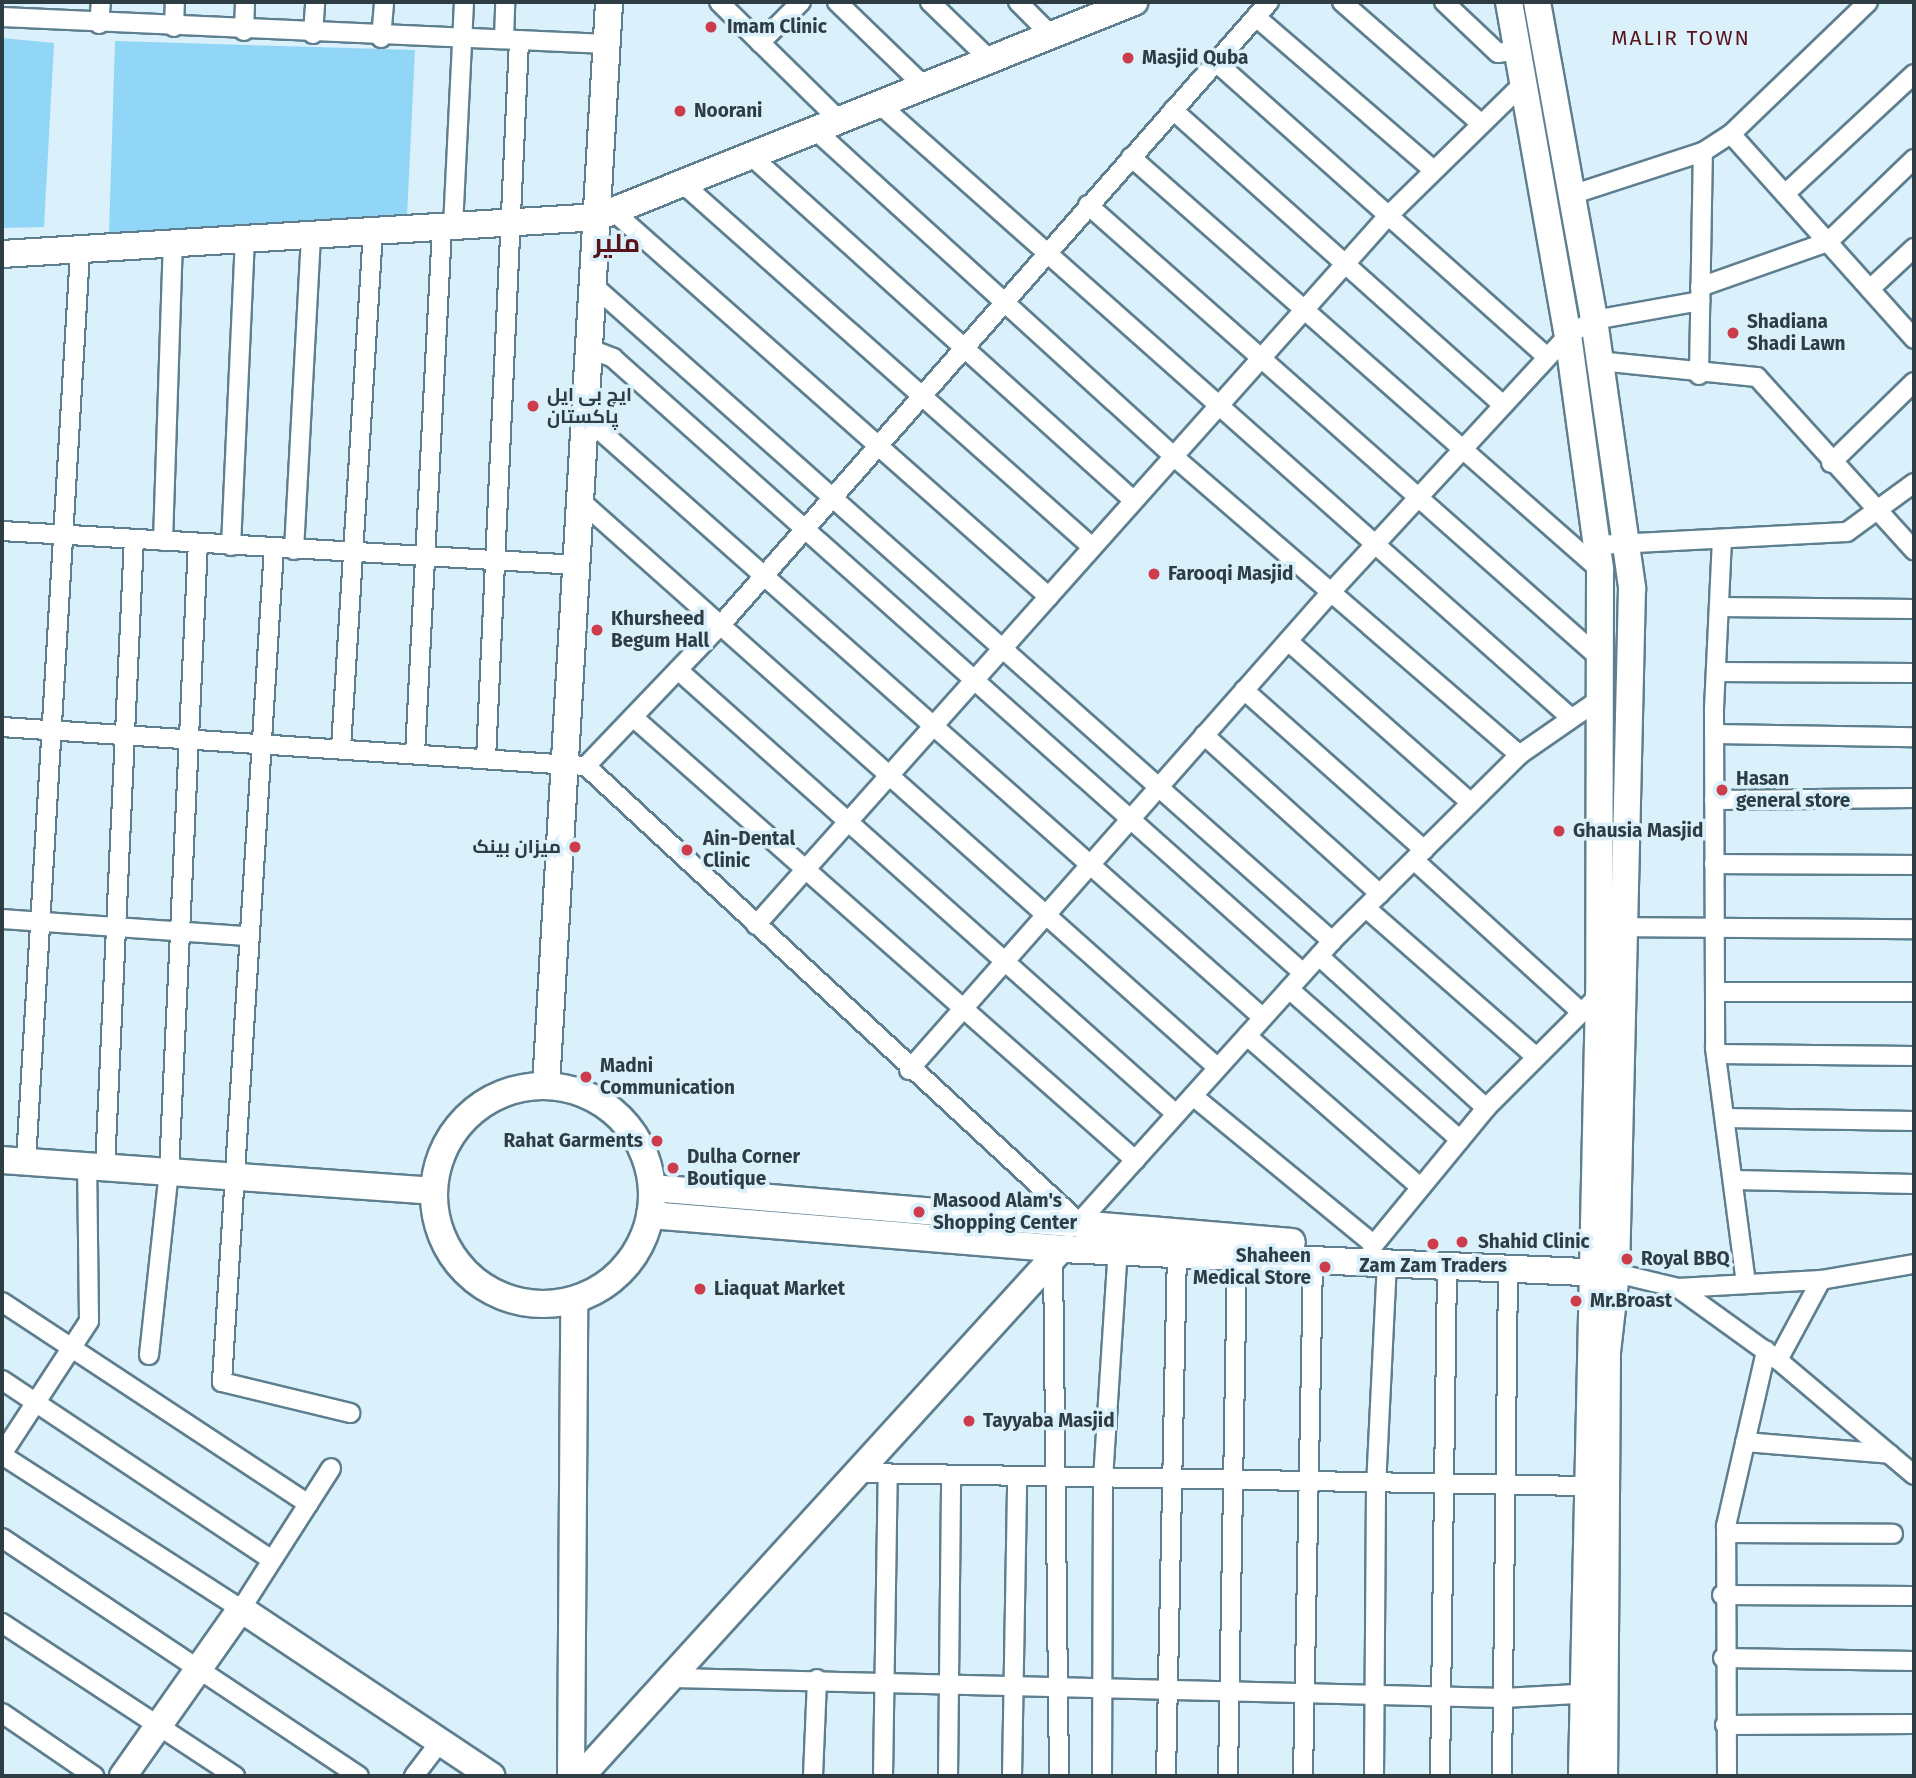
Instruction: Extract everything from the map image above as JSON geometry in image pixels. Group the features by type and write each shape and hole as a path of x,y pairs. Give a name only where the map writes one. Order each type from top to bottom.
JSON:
{"street":[{"path":"99,24 101,2"},
{"path":"174,27 175,2"},
{"path":"244,31 245,2"},
{"path":"313,34 315,2"},
{"path":"381,38 384,2"},
{"path":"415,754 425,557 464,2"},
{"path":"486,759 511,40 505,2"},
{"path":"546,1086 577,766 578,565 594,286 605,214 608,2"},
{"path":"719,2 760,43 825,123 1003,301 1172,455 1519,755"},
{"path":"760,43 801,2"},
{"path":"837,2 922,84"},
{"path":"930,2 988,58"},
{"path":"1018,2 1050,34"},
{"path":"577,766 633,717 718,628 1047,251 1269,2"},
{"path":"1342,2 1479,122"},
{"path":"1444,2 1498,53 1517,50"},
{"path":"1509,2 1568,335 1598,557 1601,659 1598,928 1589,1003 1604,1265 1606,1352 1593,1693 1582,1776"},
{"path":"1537,2 1568,196 1594,320 1628,544 1625,927 1604,1265 1585,1486 1593,1693 1604,1776"},
{"path":"1568,196 1703,152 1731,134 1868,2"},
{"path":"2,254 80,252 605,214 1121,4"},
{"path":"2,17 39,11 99,24 381,38 607,44"},
{"path":"1256,16 1433,170"},
{"path":"1216,62 1547,358"},
{"path":"1785,194 1914,74"},
{"path":"757,925 1172,455 1388,216 1479,122 1525,82"},
{"path":"877,102 1571,718"},
{"path":"1173,110 1503,405"},
{"path":"1731,134 1913,336"},
{"path":"1699,374 1703,152"},
{"path":"749,154 1133,500"},
{"path":"1131,157 1463,449 1598,557"},
{"path":"909,1070 1287,641 1568,335 1594,320 1700,294 1828,242 1914,159"},
{"path":"681,182 1092,547"},
{"path":"1088,205 1601,659"},
{"path":"605,214 879,446 1049,597"},
{"path":"341,748 373,232"},
{"path":"294,550 310,235"},
{"path":"231,545 245,239"},
{"path":"163,541 173,244"},
{"path":"1870,289 1914,247"},
{"path":"80,252 52,729 14,1160 433,1191"},
{"path":"594,286 1332,941"},
{"path":"590,349 613,358 1303,973"},
{"path":"1599,360 1699,374 1757,377 1876,516 1914,551"},
{"path":"1831,463 1914,382"},
{"path":"587,419 1263,1018"},
{"path":"1598,557 1628,544 1847,533 1876,516 1914,483"},
{"path":"582,502 718,628 890,776 1218,1068"},
{"path":"2,531 578,565"},
{"path":"1722,539 1714,734 1716,1054 1746,1284"},
{"path":"134,540 116,926 96,1166 89,1321 2,1455 241,1609 491,1776"},
{"path":"149,1355 169,1171 198,543"},
{"path":"274,548 222,1382 350,1413"},
{"path":"1719,607 1914,609"},
{"path":"1287,641 1471,803"},
{"path":"678,670 1002,962 1176,1114"},
{"path":"1716,672 1914,673"},
{"path":"1244,690 1419,855 1589,1003"},
{"path":"581,1776 875,1473 1073,1240 1135,1160 1332,941 1519,755 1600,699"},
{"path":"633,717 1135,1160"},
{"path":"2,727 577,766 757,925 909,1070 1073,1240 1059,1478 1062,1684 1059,1776"},
{"path":"1714,734 1914,737"},
{"path":"1204,735 1380,894"},
{"path":"1714,800 1914,798"},
{"path":"1714,864 1914,865"},
{"path":"1366,908 1535,1057"},
{"path":"2,919 248,936"},
{"path":"1598,928 1715,925 1914,929"},
{"path":"1319,956 1486,1108"},
{"path":"1289,989 1460,1140"},
{"path":"1715,992 1914,992"},
{"path":"1374,1776 1377,1252 1420,1186 1486,1108 1589,1003"},
{"path":"1247,1036 1420,1186"},
{"path":"1716,1054 1914,1056"},
{"path":"546,1086 603,1103 626,1123 642,1148 652,1188 650,1215 627,1265 574,1300 540,1305 506,1299 476,1283 452,1258 438,1227 433,1191 439,1159 456,1129 481,1105 512,1090 546,1086"},
{"path":"1193,1096 1377,1252"},
{"path":"1725,1118 1914,1121"},
{"path":"1734,1180 1914,1184"},
{"path":"652,1188 1073,1240 1118,1250 1313,1259 1377,1252 1447,1269 1508,1270 1604,1265"},
{"path":"650,1215 1073,1240 1377,1252 1604,1265 1678,1288 1772,1356 1914,1475"},
{"path":"1102,1776 1103,1479 1118,1250"},
{"path":"1166,1776 1168,1479 1177,1252"},
{"path":"1228,1776 1237,1257"},
{"path":"1303,1776 1313,1259"},
{"path":"1678,1288 1821,1280 1914,1264"},
{"path":"1440,1776 1447,1269"},
{"path":"1502,1776 1508,1270"},
{"path":"1727,1776 1721,1595 1726,1533 1745,1442 1772,1356 1821,1280"},
{"path":"571,1776 574,1300"},
{"path":"2,1302 308,1504"},
{"path":"2,1380 272,1560"},
{"path":"1745,1442 1889,1454"},
{"path":"123,1776 160,1727 195,1669 241,1609 331,1468"},
{"path":"875,1473 1103,1479 1309,1480 1376,1487 1585,1486"},
{"path":"875,1473 884,1680 883,1776"},
{"path":"948,1776 951,1475"},
{"path":"1012,1776 1017,1477"},
{"path":"1726,1533 1893,1534"},
{"path":"2,1538 359,1776"},
{"path":"1721,1595 1914,1596"},
{"path":"2,1623 235,1776"},
{"path":"1723,1658 1914,1661"},
{"path":"674,1678 1304,1689 1504,1698 1593,1693"},
{"path":"813,1776 817,1679"},
{"path":"2,1713 94,1776"},
{"path":"1725,1724 1914,1724"},
{"path":"414,1776 440,1742"}],"shaded area":[{"path":"2,38 54,43 44,227 2,228"},
{"path":"115,41 415,50 407,216 109,233"}],"place":[{"name":"Imam Clinic","path":"711,27"},
{"name":"Masjid Quba","path":"1128,58"},
{"name":"Noorani","path":"680,111"},
{"name":"Shadiana Shadi Lawn","path":"1733,333"},
{"name":"ایچ بی ایل پاکستان","path":"533,406"},
{"name":"Farooqi Masjid","path":"1154,574"},
{"name":"Khursheed Begum Hall","path":"597,630"},
{"name":"Hasan general store","path":"1722,790"},
{"name":"Ghausia Masjid","path":"1559,831"},
{"name":"میزان بینک","path":"575,847"},
{"name":"Ain-Dental Clinic","path":"687,850"},
{"name":"Madni Communication","path":"586,1077"},
{"name":"Rahat Garments","path":"657,1141"},
{"name":"Dulha Corner Boutique","path":"673,1168"},
{"name":"Masood Alam's Shopping Center","path":"919,1212"},
{"name":"Shahid Clinic","path":"1462,1242"},
{"name":"Zam Zam Traders","path":"1433,1244"},
{"name":"Royal BBQ","path":"1627,1259"},
{"name":"Shaheen Medical Store","path":"1325,1267"},
{"name":"Liaquat Market","path":"700,1289"},
{"name":"Mr.Broast","path":"1576,1301"},
{"name":"Tayyaba Masjid","path":"969,1421"}],"district":[{"name":"MALIR TOWN","path":"1681,38"},
{"name":"ملیر","path":"617,244"}]}
